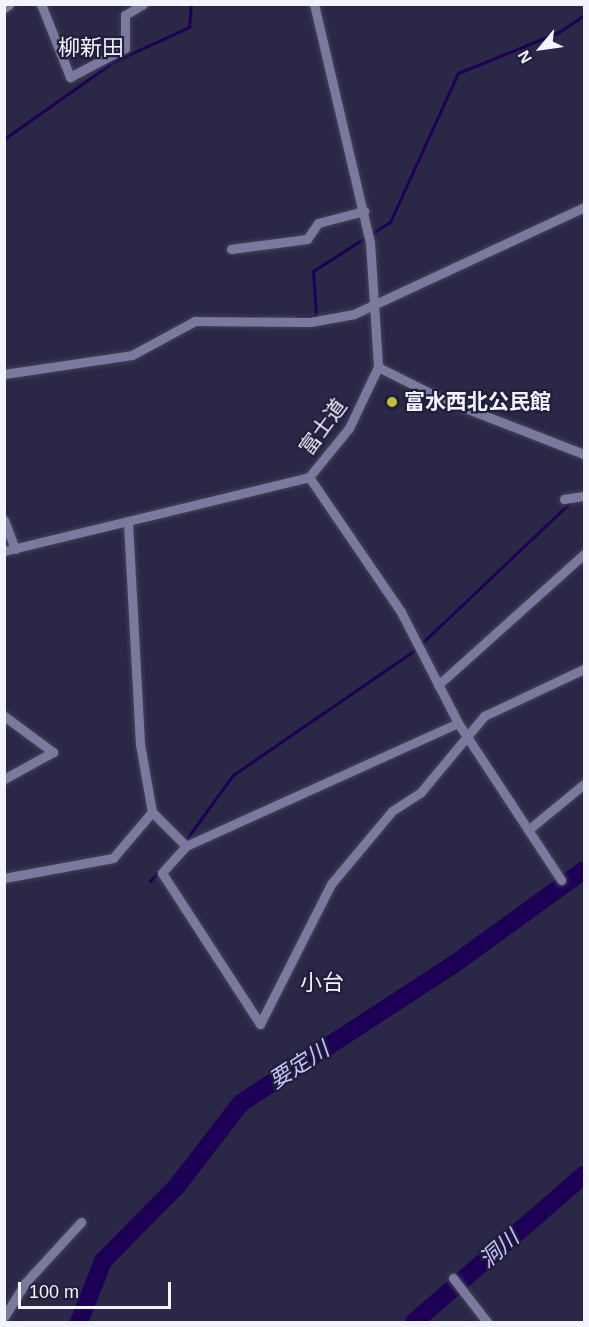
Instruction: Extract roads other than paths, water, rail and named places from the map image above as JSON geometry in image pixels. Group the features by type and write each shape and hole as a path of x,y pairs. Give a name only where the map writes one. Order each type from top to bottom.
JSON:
{"street":[{"path":"41,4 70,77 125,48 125,15 144,4"},
{"path":"314,4 370,242 371,308 378,367 442,399 585,454"},
{"path":"4,374 132,355 195,321 310,322 371,308 585,207"},
{"path":"231,249 307,239 318,223 364,211"},
{"name":"富士道","path":"378,367 349,428 309,477 401,612 458,723 561,880"},
{"path":"4,551 128,524 157,511 309,477"},
{"path":"564,499 585,496"},
{"path":"4,520 15,549"},
{"path":"128,524 140,744 152,812 186,846"},
{"path":"438,685 585,554"},
{"path":"458,723 186,846 162,873 260,1024 330,884 392,811 421,792 467,736 500,705 585,669"},
{"path":"4,716 53,752 4,779"},
{"path":"528,830 585,784"},
{"path":"4,878 113,858 152,812"},
{"path":"4,1317 25,1283 81,1222"},
{"path":"453,1278 487,1323"}],"waterway":[{"path":"4,139 113,62 189,27 191,4"},
{"path":"298,317 316,316 313,271 390,222 458,73 559,32 584,15"},
{"path":"152,340 198,317 259,317"},
{"path":"421,644 573,500"},
{"path":"185,841 233,775 416,649"},
{"path":"150,881 160,869"},
{"name":"要定川","path":"79,1322 103,1261 177,1186 241,1103 450,967 584,870"},
{"name":"洞川","path":"414,1322 584,1175"}],"place":[{"name":"富水西北公民館","path":"392,402"}],"district":[{"name":"柳新田","path":"91,48"},
{"name":"小台","path":"322,983"}]}
